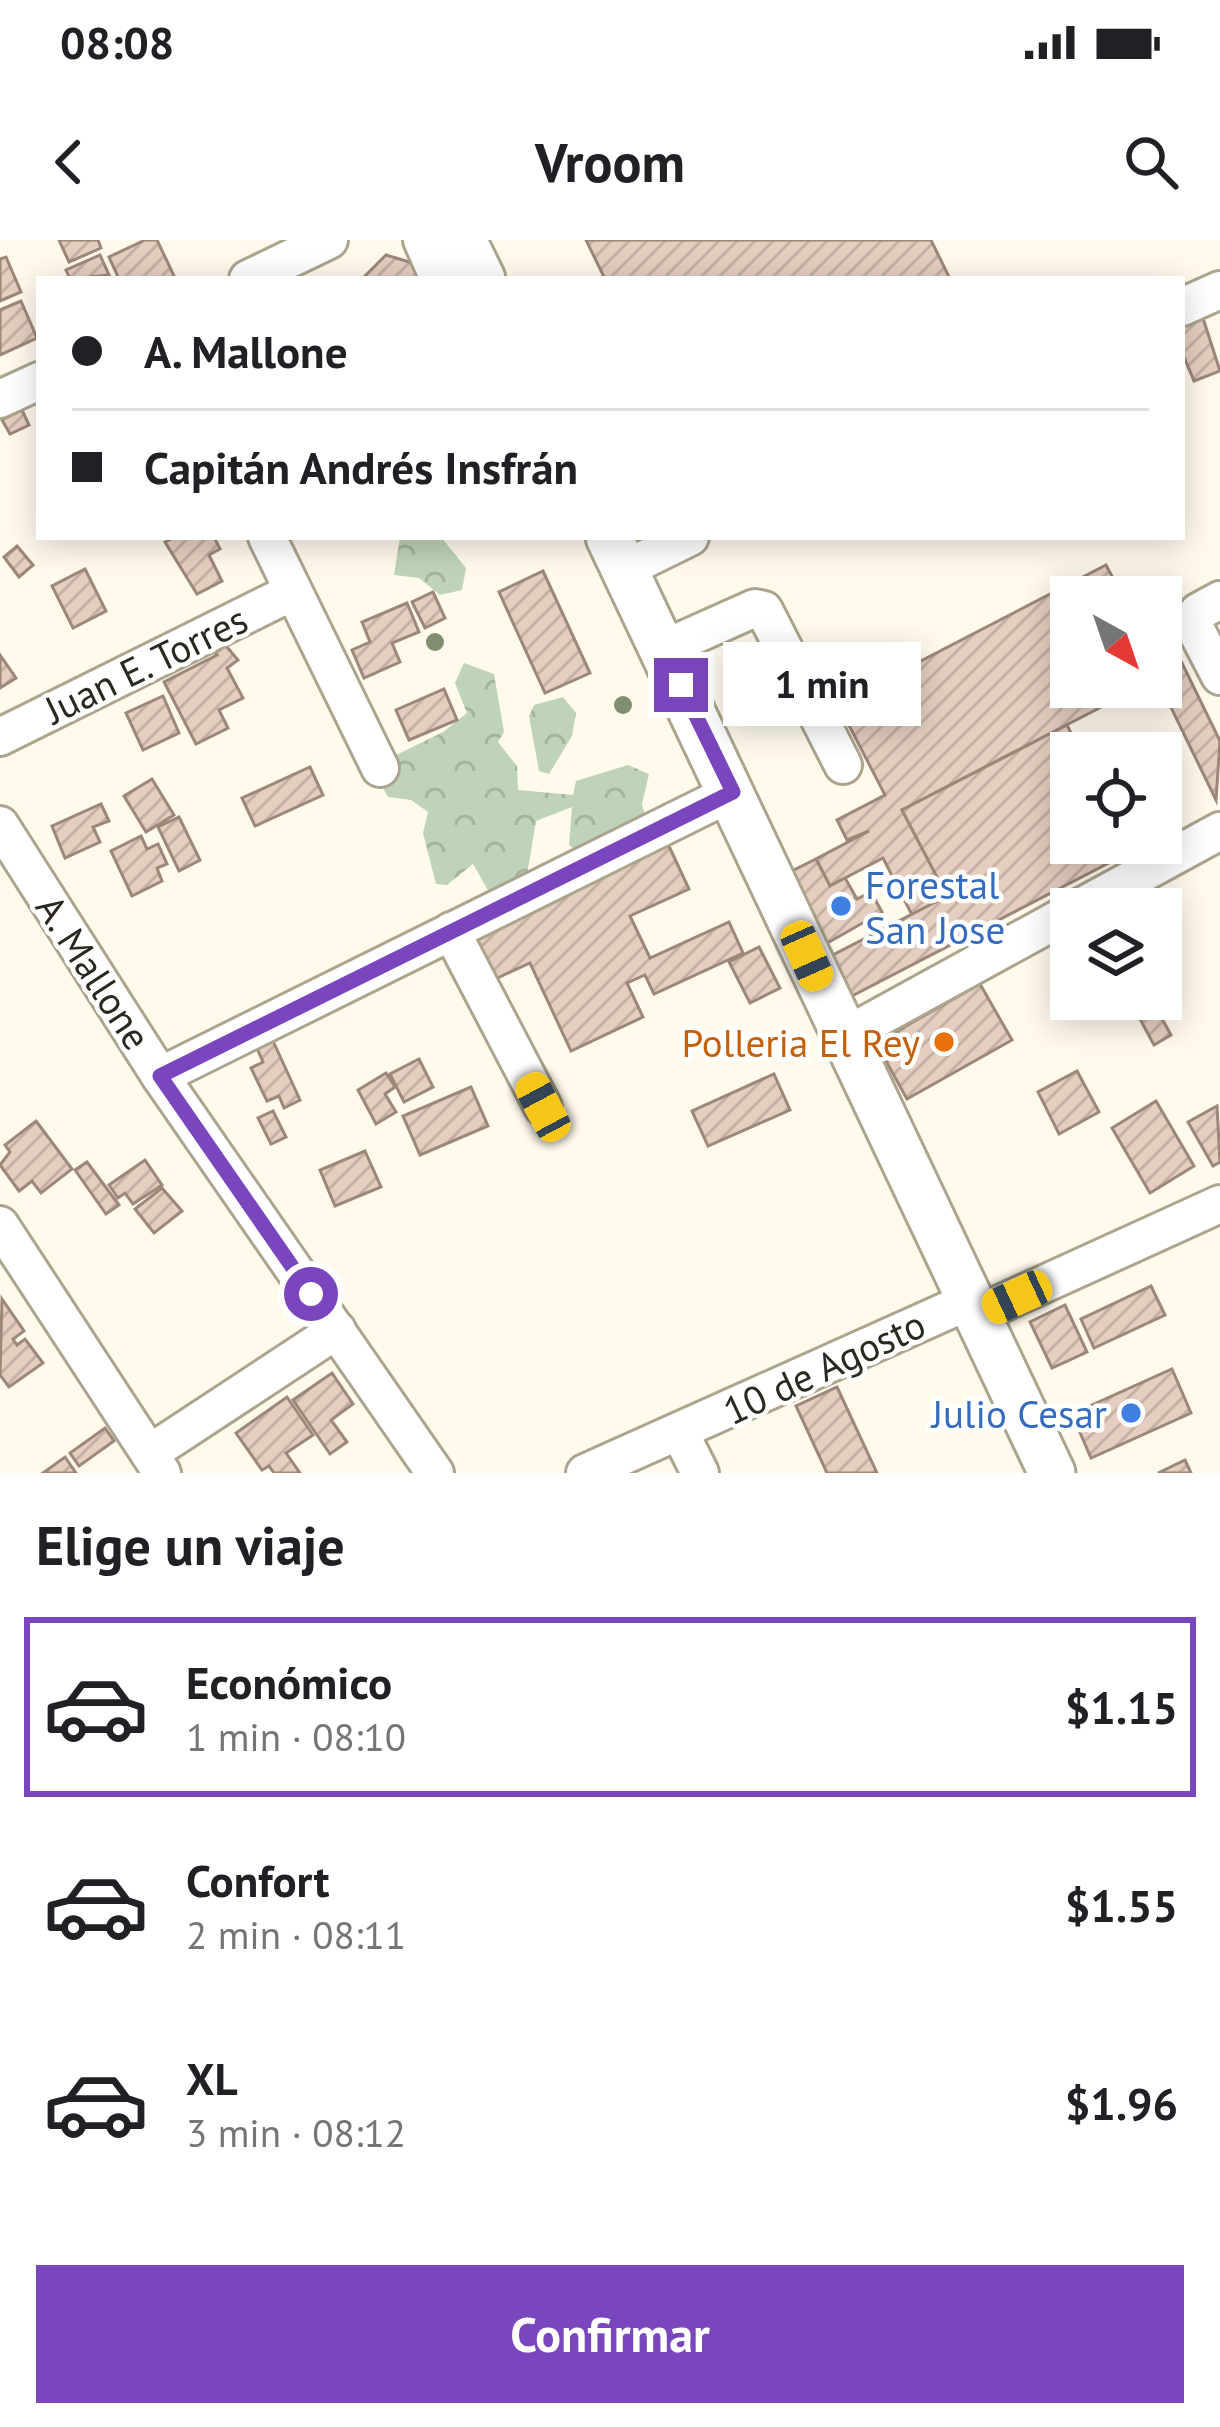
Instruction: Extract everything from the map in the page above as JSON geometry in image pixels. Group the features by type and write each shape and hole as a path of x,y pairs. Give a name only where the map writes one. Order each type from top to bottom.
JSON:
{"main road":[{"path":"464,240 481,276"},
{"path":"617,553 1052,1473"}],"street":[{"path":"254,276 329,240"},
{"path":"422,240 438,276"},
{"path":"1185,306 1220,290"},
{"path":"0,400 36,382"},
{"path":"268,540 380,768"},
{"path":"617,553 676,540"},
{"name":"Juan E. Torres","path":"0,736 292,592"},
{"path":"1220,600 1198,613 1193,624 1220,676"},
{"path":"663,649 755,608 764,610 843,765"},
{"path":"160,1076 733,792"},
{"name":"A. Mallone","path":"0,825 160,1076 435,1473"},
{"path":"1116,888 1220,831"},
{"path":"844,1037 1050,924"},
{"path":"452,932 543,1107"},
{"name":"10 de Agosto","path":"585,1473 1220,1204"},
{"path":"0,1225 156,1463 337,1330"},
{"path":"680,1432 700,1473"}],"green space":[{"path":"400,540 443,540 466,568 462,590 440,595 419,578 394,575"},
{"path":"464,663 494,674 504,732 498,742 517,766 518,790 573,795 576,781 628,765 649,774 642,804 650,834 584,857 569,845 572,807 536,821 525,887 494,901 473,864 447,885 436,884 423,833 428,812 411,800 388,797 378,779 386,760 443,732 467,713 455,683"},
{"path":"563,697 576,713 572,736 549,774 539,771 529,716 534,705"}],"building":[{"path":"59,240 98,240 101,248 69,262"},
{"path":"145,240 157,240 174,276 118,276 109,257"},
{"path":"586,240 931,240 949,276 604,276"},
{"path":"100,255 109,275 69,276 66,270"},
{"path":"386,255 423,266 428,276 365,276"},
{"path":"6,257 21,292 0,301 0,259"},
{"path":"21,301 36,338 0,355 0,310"},
{"path":"1202,315 1220,371 1194,381 1185,359 1185,322"},
{"path":"22,410 29,425 10,434 2,420"},
{"path":"216,540 220,549 209,555 222,581 197,594 165,542"},
{"path":"17,546 33,565 19,577 4,557"},
{"path":"1106,565 1112,576 1085,576"},
{"path":"85,569 106,611 73,628 52,586"},
{"path":"543,571 590,673 545,693 499,592"},
{"path":"433,592 445,618 425,628 412,602"},
{"path":"1050,594 1050,708 1099,708 902,810 947,896 912,915 883,858 830,886 816,859 869,831 847,840 837,820 885,795 838,704"},
{"path":"407,603 419,632 392,643 400,662 364,678 352,650 370,642 362,622"},
{"path":"221,640 238,660 227,668 243,698 219,710 228,728 196,744 164,682 217,655 211,648"},
{"path":"0,655 16,678 0,688"},
{"path":"1182,663 1220,741 1216,800 1171,708 1182,708"},
{"path":"444,689 457,720 409,740 396,710"},
{"path":"163,696 179,733 143,750 126,713"},
{"path":"1050,734 1050,864 1107,864 1061,888 1050,888 1050,893 850,997 829,957 947,896 902,810"},
{"path":"310,767 323,795 255,826 242,798"},
{"path":"152,779 174,815 146,832 124,796"},
{"path":"101,804 109,821 93,827 100,842 65,858 52,826"},
{"path":"179,817 200,860 179,871 158,827"},
{"path":"141,836 147,849 158,844 167,864 157,868 162,881 132,896 111,851"},
{"path":"668,844 689,889 630,916 650,958 729,922 743,953 654,994 645,975 627,983 643,1017 571,1051 530,963 493,980 473,935"},
{"name":"Forestal San Jose","path":"816,859 830,886 845,878 857,899 871,892 882,912 824,945 788,873"},
{"path":"759,947 780,988 750,1003 729,962"},
{"name":"Polleria El Rey","path":"980,984 1012,1040 907,1099 876,1043"},
{"path":"1141,1020 1163,1020 1171,1035 1154,1045"},
{"path":"268,1030 300,1100 284,1108 279,1096 267,1101 251,1068 263,1062 252,1037"},
{"path":"419,1059 433,1087 404,1102 390,1074"},
{"path":"1077,1071 1099,1112 1059,1134 1038,1092"},
{"path":"386,1073 395,1087 385,1094 396,1112 376,1124 358,1090"},
{"path":"774,1074 790,1110 708,1146 692,1111"},
{"path":"471,1087 488,1126 420,1155 403,1116"},
{"path":"1156,1101 1194,1166 1150,1193 1112,1128"},
{"path":"1217,1106 1220,1162 1213,1166 1188,1122"},
{"path":"273,1111 286,1137 271,1144 258,1118"},
{"path":"36,1121 72,1169 41,1193 32,1181 19,1191 0,1165 10,1152 5,1145"},
{"path":"365,1151 381,1187 335,1206 320,1170"},
{"path":"145,1160 162,1185 133,1204 125,1193 118,1198 109,1185"},
{"path":"87,1162 119,1205 106,1214 75,1170"},
{"path":"162,1188 182,1211 154,1233 135,1209"},
{"path":"1151,1286 1165,1315 1094,1348 1081,1319"},
{"path":"2,1299 24,1331 13,1339 17,1345 25,1339 43,1363 9,1387 0,1375"},
{"path":"1065,1305 1087,1352 1052,1368 1030,1322"},
{"name":"Julio Cesar","path":"1172,1369 1191,1413 1091,1458 1072,1414"},
{"path":"332,1373 353,1404 331,1420 347,1442 330,1454 293,1400"},
{"path":"837,1387 877,1473 827,1473 796,1406"},
{"path":"287,1397 313,1435 286,1453 300,1473 274,1473 269,1466 262,1470 236,1433"},
{"path":"105,1428 114,1441 79,1466 70,1453"},
{"path":"65,1457 76,1473 43,1473"},
{"path":"1185,1460 1191,1473 1158,1473"}],"place":[{"name":"Forestal San Jose","path":"841,906"},
{"name":"Polleria El Rey","path":"944,1042"},
{"name":"Julio Cesar","path":"1131,1413"}],"route":[{"path":"311,1294 160,1076 733,792 681,685"}]}
